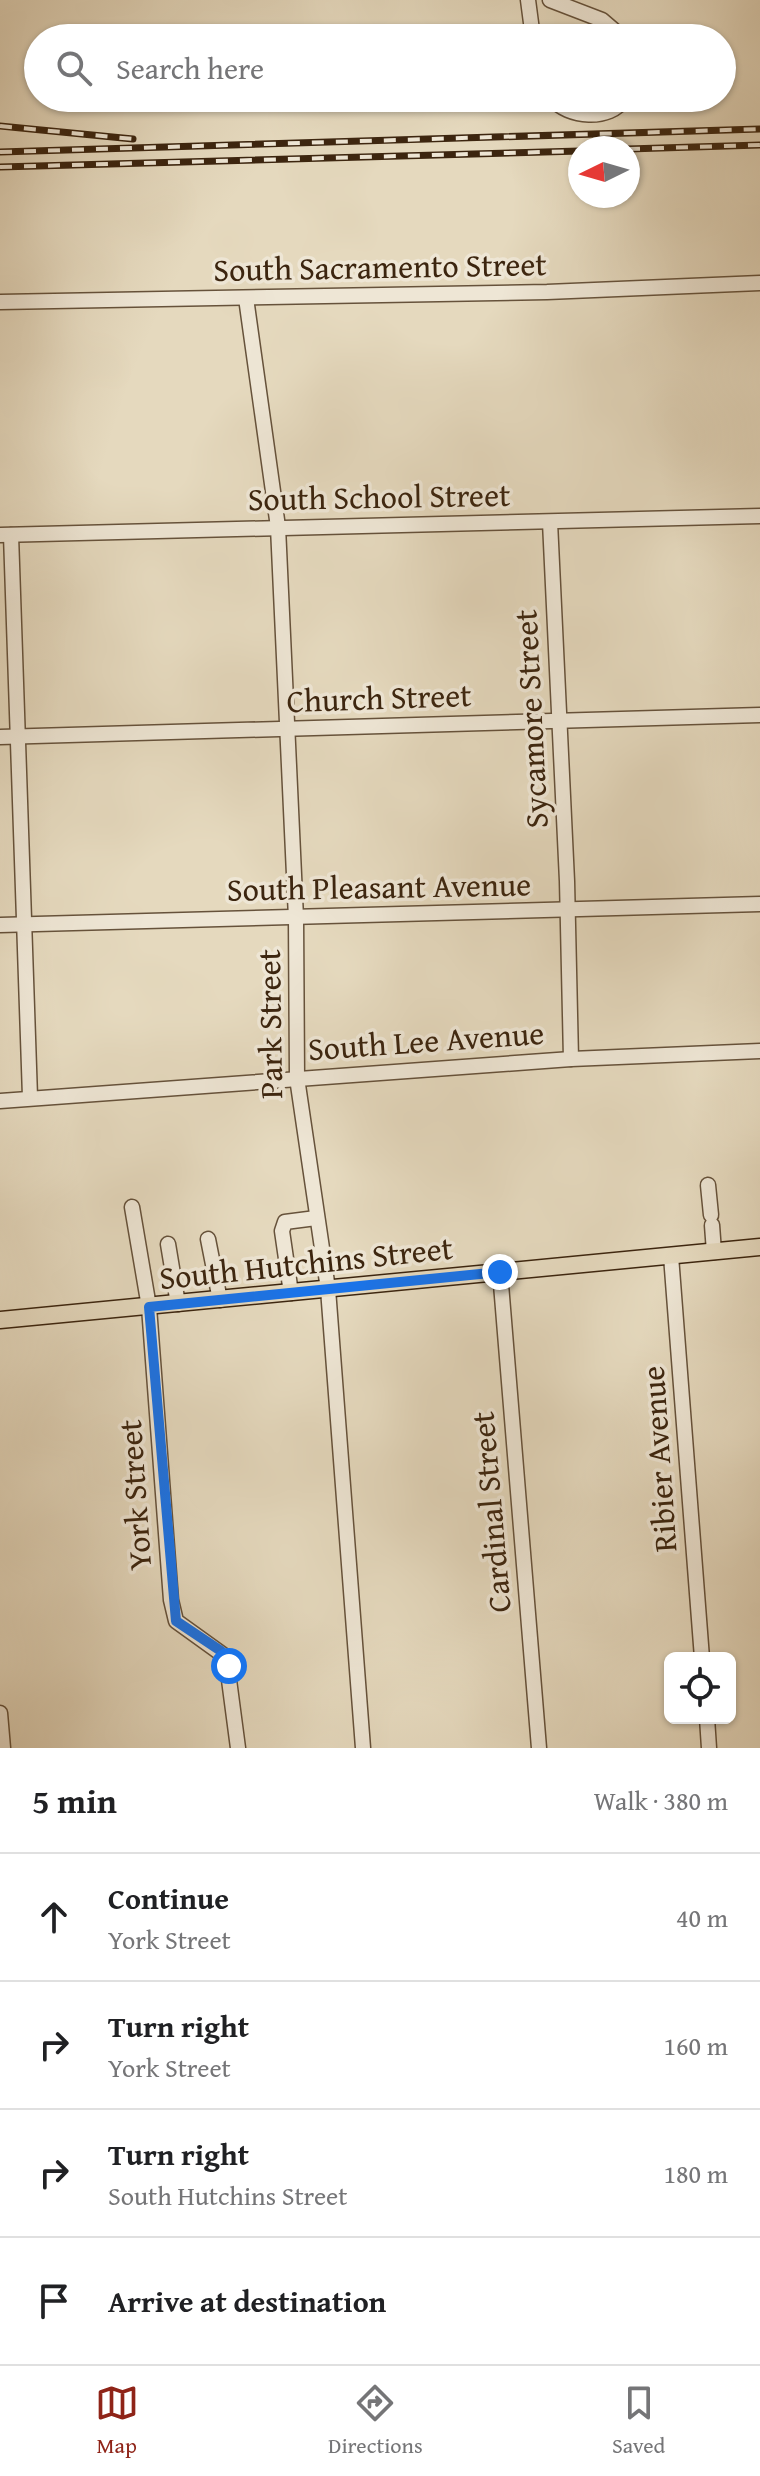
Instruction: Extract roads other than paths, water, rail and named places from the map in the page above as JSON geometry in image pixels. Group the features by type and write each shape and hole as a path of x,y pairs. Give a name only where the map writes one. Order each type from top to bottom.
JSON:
{"main road":[{"name":"South Hutchins Street","path":"0,1320 760,1247"}],"street":[{"path":"528,0 531,24"},
{"path":"550,0 607,24"},
{"path":"570,112 599,112"},
{"name":"South Sacramento Street","path":"0,302 547,292 760,283"},
{"name":"Park Street","path":"246,298 278,527 296,918 297,1078 328,1289 363,1748"},
{"name":"South School Street","path":"6,535 760,516"},
{"name":"Sycamore Street","path":"550,522 571,1059"},
{"path":"6,535 18,735 30,1097"},
{"name":"Church Street","path":"0,737 760,715"},
{"name":"South Pleasant Avenue","path":"0,925 760,904"},
{"name":"South Lee Avenue","path":"0,1101 571,1059 760,1051"},
{"path":"708,1185 714,1252"},
{"name":"York Street","path":"132,1207 149,1307 171,1600 176,1621 226,1657 238,1748"},
{"path":"291,1293 282,1231 285,1222 316,1218"},
{"path":"208,1239 220,1300"},
{"path":"168,1244 178,1304"},
{"name":"Ribier Avenue","path":"671,1256 702,1652"},
{"name":"Cardinal Street","path":"500,1272 539,1748"},
{"path":"0,1713 3,1748"},
{"path":"707,1724 709,1748"}],"railway":[{"path":"0,126 133,139"},
{"path":"0,152 760,129"},
{"path":"640,149 760,145"},
{"path":"0,167 568,151"}]}
